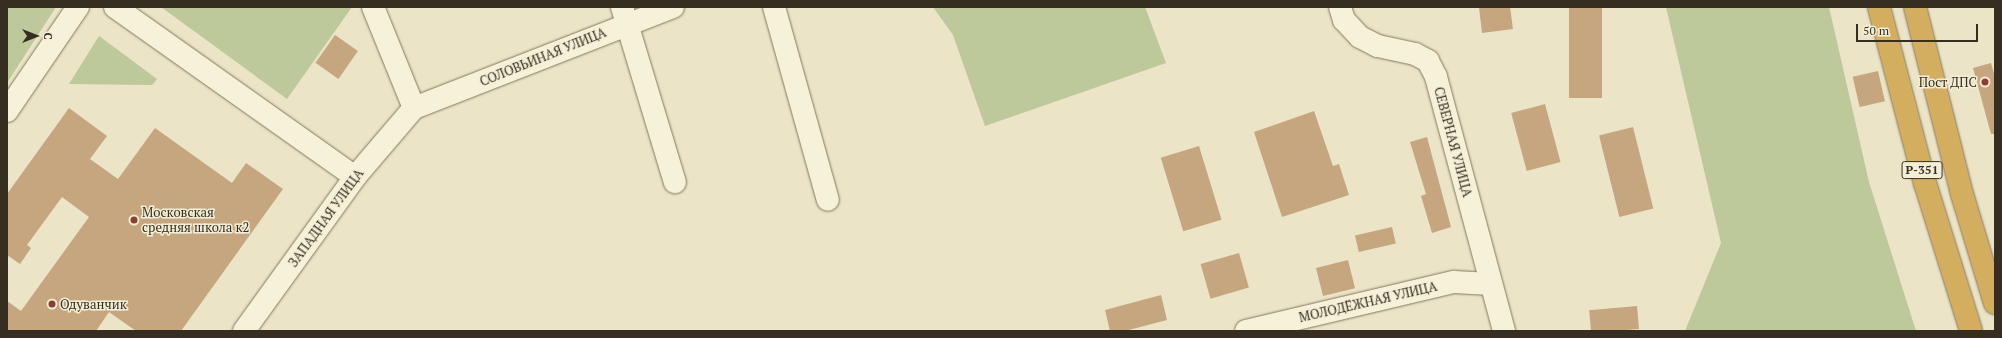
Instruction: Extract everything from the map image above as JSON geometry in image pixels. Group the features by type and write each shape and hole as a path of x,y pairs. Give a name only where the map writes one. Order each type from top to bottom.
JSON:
{"highway":[{"name":"Р-351","path":"1879,7 1925,183 1971,331"},
{"name":"Р-351","path":"1915,7 1962,194 1995,303"}],"street":[{"path":"7,111 78,7"},
{"path":"115,7 355,177"},
{"path":"373,7 414,108"},
{"name":"СОЛОВЬИНАЯ УЛИЦА","path":"414,108 625,15 673,7"},
{"path":"774,7 828,200"},
{"name":"СЕВЕРНАЯ УЛИЦА","path":"1340,7 1344,20 1360,37 1378,46 1415,54 1428,61 1436,78 1504,331"},
{"path":"625,15 674,182"},
{"name":"ЗАПАДНАЯ УЛИЦА","path":"244,331 355,177 414,108"},
{"name":"МОЛОДЁЖНАЯ УЛИЦА","path":"1246,331 1454,282 1491,284"}],"green space":[{"path":"7,7 56,7 7,83"},
{"path":"161,7 352,7 287,99"},
{"path":"933,7 1145,7 1166,63 985,126 953,35"},
{"path":"1666,7 1829,7 1869,182 1916,331 1685,331 1721,243"},
{"path":"99,36 157,79 152,85 69,84"}],"building":[{"path":"1479,7 1510,7 1513,29 1482,33"},
{"path":"1569,7 1602,7 1602,98 1569,98"},
{"path":"335,35 358,51 338,79 315,63"},
{"path":"1991,63 1995,77 1995,134 1991,134 1973,68"},
{"path":"1878,71 1885,101 1860,107 1853,77"},
{"path":"1545,104 1561,162 1527,171 1511,113"},
{"name":"Московская средняя школа к2","path":"69,108 107,136 90,159 118,179 155,128 232,183 246,163 283,189 181,331 136,331 109,312 96,331 7,331 7,301 21,311 89,217 62,197 27,245 31,248 20,264 7,255 7,194"},
{"path":"1314,111 1333,166 1339,164 1349,195 1282,217 1254,132"},
{"path":"1633,127 1653,209 1619,217 1599,135"},
{"path":"1427,137 1451,227 1432,233 1421,196 1426,194 1410,142"},
{"path":"1199,146 1222,220 1183,231 1161,158"},
{"path":"1392,227 1396,244 1359,252 1355,236"},
{"path":"1239,253 1249,288 1210,299 1201,264"},
{"path":"1348,260 1355,288 1323,296 1316,268"},
{"path":"1161,295 1167,320 1125,331 1110,331 1105,310"},
{"path":"1637,306 1639,329 1591,331 1589,310"}],"place":[{"name":"Пост ДПС","path":"1985,82"},
{"name":"Московская средняя школа к2","path":"134,220"},
{"name":"Одуванчик","path":"52,304"}]}
